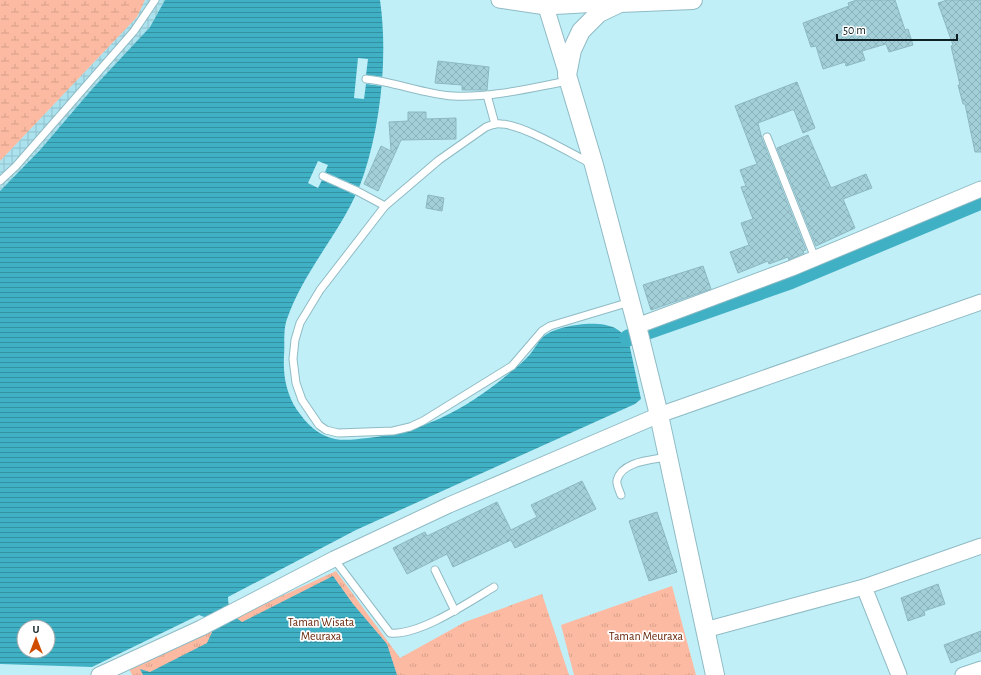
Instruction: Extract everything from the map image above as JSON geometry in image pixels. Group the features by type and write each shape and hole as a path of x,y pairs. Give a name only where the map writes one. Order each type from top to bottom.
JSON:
{"street":[{"path":"499,0 546,7 685,1"},
{"path":"568,78 572,50 581,31 600,13 620,3"},
{"path":"546,7 594,165 638,330 715,675"},
{"path":"638,330 792,268 981,189"},
{"path":"99,675 201,628 334,559 657,411 981,302"},
{"path":"705,630 864,587 981,546"},
{"path":"864,587 899,675"},
{"path":"964,675 981,668"}],"lane":[{"path":"0,181 16,166 134,31 155,0"},
{"path":"366,79 451,96 487,96 568,78"},
{"path":"487,96 495,124"},
{"path":"594,165 518,128 503,124 495,124 467,139 439,160 385,206 320,290 300,323 294,340 293,359 296,383 302,400 319,425 326,430 338,433 364,434 393,431 416,424 512,366 542,330 550,326 630,302"},
{"path":"767,138 815,258"},
{"path":"323,176 357,191 385,206"},
{"path":"621,495 617,481 619,475 625,469 643,461 667,458"},
{"path":"334,559 390,633 398,634 438,620 494,587"},
{"path":"436,570 455,611"}],"shaded area":[{"path":"145,0 165,0 150,27 93,88 40,150 0,191 0,161 137,17"}],"green space":[{"path":"0,0 145,0 137,17 0,161"},
{"name":"Taman Wisata Meuraxa","path":"336,571 400,658 465,622 542,594 569,675 132,675 128,667"},
{"name":"Taman Meuraxa","path":"672,586 696,675 574,675 561,625"}],"water":[{"path":"165,0 380,0 383,66 379,111 370,154 357,193 337,229 304,282 287,319 285,328 284,370 290,397 293,404 305,420 323,435 339,440 351,440 388,435 425,425 459,409 491,388 526,359 544,336 550,332 568,326 578,324 608,325 620,331 628,338 641,399 635,404 356,530 228,597 232,612 242,622 333,576 353,604 387,644 397,675 143,675 140,669 150,672 207,643 213,630 207,618 199,615 92,667 0,664 0,191 40,150 93,88 150,27"}],"pier":[{"path":"358,58 368,59 366,75 384,77 382,86 366,84 364,99 354,98"},
{"path":"318,161 328,165 325,172 359,187 355,195 322,180 318,188 308,183"}],"building":[{"path":"857,0 895,0 905,30 908,29 913,45 889,52 886,44 862,51 865,60 846,66 845,62 823,69 816,46 811,47 803,23 849,6 848,3"},
{"path":"947,0 981,0 981,152 975,152 965,104 963,104 958,85 960,85 951,46 953,45 938,3"},
{"path":"438,61 489,67 487,90 462,90 462,85 435,83"},
{"path":"797,82 815,128 803,133 794,110 758,123 762,139 806,250 803,251 804,253 789,260 788,257 769,264 768,261 738,273 730,252 749,245 741,223 753,219 741,187 746,186 740,170 757,164 735,106"},
{"path":"408,112 426,112 426,119 456,118 456,139 401,140 378,191 364,184 381,146 391,151 389,122 408,121"},
{"path":"808,135 831,188 866,174 872,188 843,199 855,228 816,246 777,148"},
{"path":"428,195 444,198 442,211 426,208"},
{"path":"703,266 711,289 651,310 643,285"},
{"path":"582,481 596,509 515,548 511,540 453,567 447,554 407,574 393,548 425,532 427,536 497,502 511,530 537,517 531,505"},
{"path":"657,512 677,572 649,581 629,521"},
{"path":"938,584 945,604 924,611 925,615 908,621 901,598"},
{"path":"981,631 981,651 951,663 944,645"}],"waterway":[{"path":"628,338 790,281 981,201"}]}
